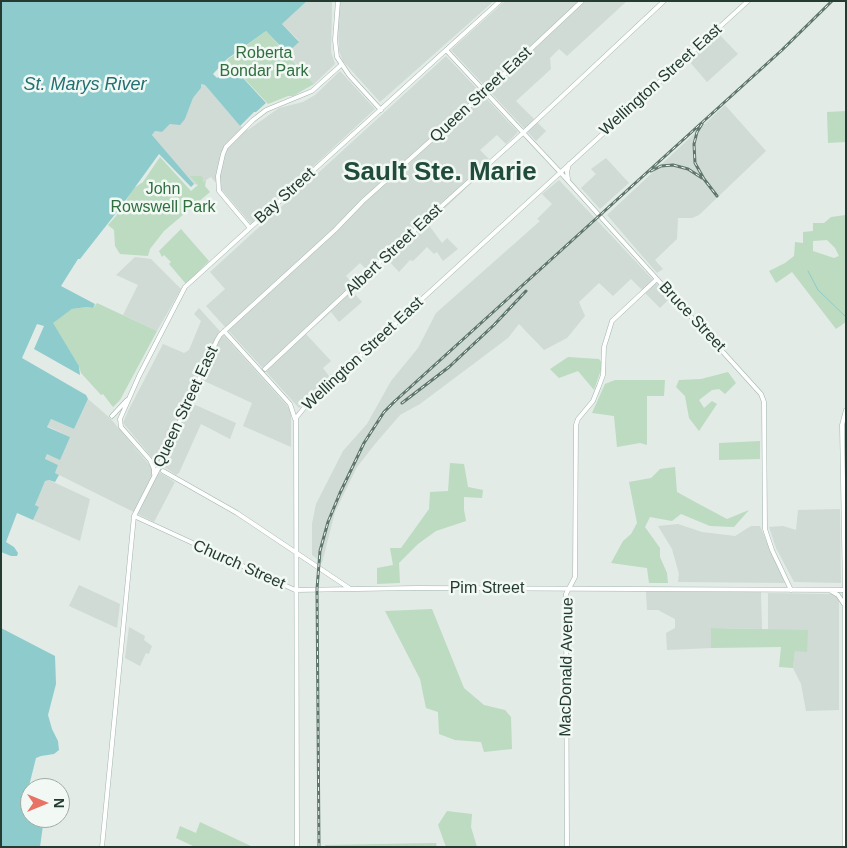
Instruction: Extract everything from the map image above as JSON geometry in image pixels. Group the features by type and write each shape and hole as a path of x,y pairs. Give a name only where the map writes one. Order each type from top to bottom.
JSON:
{"main road":[{"path":"338,1 335,48 337,57 341,66 381,110"},
{"name":"Bay Street","path":"150,460 121,427 122,414 185,287 500,1"},
{"name":"Queen Street East","path":"102,847 134,516 217,340 224,331 363,201 485,92 582,1"},
{"name":"Albert Street East","path":"265,369 664,1"},
{"name":"Wellington Street East","path":"296,847 295,423 298,413 748,1"},
{"name":"Bruce Street","path":"446,50 560,172 763,397 765,529 772,550 791,590"},
{"path":"250,228 221,195 218,186 223,154 229,143 266,110 312,91 341,66"},
{"path":"569,164 567,172 569,182"},
{"name":"MacDonald Avenue","path":"567,847 566,594 575,577 576,425 578,419 593,401 603,375 604,347 612,321 657,279"},
{"path":"224,331 290,404 294,412 295,423"},
{"path":"253,362 265,369 268,379"},
{"path":"112,416 130,396"},
{"path":"290,404 304,408"},
{"path":"844,847 845,590 842,425 846,410"},
{"path":"150,460 156,461 163,458"},
{"path":"163,458 161,466 163,470 237,513 350,589"},
{"path":"150,460 154,476"},
{"path":"154,476 163,470"},
{"name":"Church Street","path":"134,516 295,590 350,589"},
{"path":"326,589 334,586 335,583 332,577"},
{"name":"Pim Street","path":"350,589 845,590"},
{"path":"829,590 838,595 844,605"}],"shaded area":[{"path":"307,1 332,1 331,52 335,64 314,84 287,53 299,41 282,24"},
{"path":"340,1 494,1 380,102 343,61 339,51"},
{"path":"505,1 627,1 567,56 559,49 550,58 551,69 516,101 546,131 536,141 451,50"},
{"path":"718,33 738,54 707,82 688,60"},
{"path":"446,56 518,132 506,144 497,135 480,150 493,163 428,224 442,243 447,238 458,249 443,261 437,252 434,254 427,247 413,261 410,260 399,272 387,259 372,275 360,263 346,276 357,288 353,292 362,302 339,322 331,312 306,334 331,361 323,368 332,380 299,408 206,306 225,289 210,272"},
{"path":"340,71 375,109 251,224 211,177 198,185 194,184 152,135 155,131 162,132 170,124 180,124 185,119 193,98 201,88 201,84 205,85 240,126 248,130 279,108 303,102 315,95"},
{"path":"725,105 766,151 699,215 692,218 678,218 677,239 655,260 663,269 657,273 607,215"},
{"path":"606,158 629,183 600,209 581,188 596,174 591,169"},
{"path":"559,180 670,298 660,308 631,279 613,296 599,283 579,302 585,316 567,338 544,350 519,324 508,338 420,404 400,415 375,444 357,467 335,512 322,563 312,555 312,524 316,504 343,451 367,424 391,381 418,348 436,313 540,221 537,219 552,204 542,194"},
{"path":"135,257 151,259 181,289 157,331 123,315 138,285 116,275"},
{"path":"199,308 291,410 291,447 243,426 252,403 202,380 191,403 236,423 230,439 201,424 179,473 176,475 154,460 123,423 163,344 184,353 189,350 201,321 194,314"},
{"path":"88,399 110,418 152,468 175,482 154,522 55,473 58,465 45,460 47,454 70,437 47,426 51,419 74,429"},
{"path":"49,480 90,499 80,541 33,520 39,507 35,505 40,490 45,481"},
{"path":"840,509 841,583 794,582 776,548 769,527 783,526 796,530 798,510"},
{"path":"678,524 702,532 735,536 751,526 760,526 785,583 678,582 679,574 672,549 658,526"},
{"path":"79,585 120,604 117,628 69,606"},
{"path":"646,591 761,592 762,629 711,628 711,648 667,650 666,633 675,628 675,619 658,610 647,610"},
{"path":"768,593 833,594 839,599 839,710 806,711 801,684 793,668 795,651 768,630"},
{"path":"129,627 145,636 144,640 152,646 149,654 146,653 140,666 125,658"}],"green space":[{"name":"Roberta Bondar Park","path":"266,31 314,84 293,96 288,96 268,104 227,60"},
{"path":"846,111 846,142 828,143 827,112"},
{"name":"John Rowswell Park","path":"160,157 191,191 198,185 190,176 201,176 203,182 206,180 205,186 210,192 164,231 150,249 148,256 120,254 115,246 114,230 108,225 134,188 143,182"},
{"path":"846,215 846,322 836,329 792,272 776,283 769,271 794,256 795,242 803,243 803,232 813,231 813,223 824,223 831,217","holes":["827,240 835,248 839,256 834,258 813,251 813,241"]},
{"path":"181,229 209,261 186,284 169,264 171,262 164,255 162,257 159,251"},
{"path":"97,303 157,331 120,400 113,407 103,394 101,395 81,373 79,366 52,323 72,309 93,308"},
{"path":"568,357 599,359 603,364 594,390 578,371 559,378 550,369"},
{"path":"728,372 736,383 725,394 719,389 712,390 699,400 704,408 712,401 717,404 699,431 689,418 685,396 676,387 679,380 701,379"},
{"path":"615,380 665,380 664,396 647,396 647,445 640,443 617,447 614,416 592,413 605,384"},
{"path":"760,441 760,459 719,460 719,443"},
{"path":"450,463 464,464 468,487 483,490 482,498 464,497 466,521 436,531 418,544 399,563 400,583 377,584 377,568 393,565 390,548 401,548 429,509 430,492 448,491"},
{"path":"675,467 677,492 727,519 749,510 734,527 710,526 681,514 672,521 650,517 645,527 660,548 660,557 667,573 668,583 649,583 647,568 611,563 623,541 631,534 637,523 629,482 651,478 660,469"},
{"path":"432,609 464,688 484,705 505,710 511,717 512,749 484,752 481,742 455,740 439,734 438,712 426,708 420,679 385,611"},
{"path":"711,628 808,630 807,652 795,651 793,668 779,667 781,647 711,648"},
{"path":"447,811 472,814 471,827 477,847 446,847 438,825"},
{"path":"200,822 253,847 195,847 176,838 180,826 196,833"},
{"path":"436,843 437,847 325,847 325,845"}],"water":[{"name":"St. Marys River","path":"1,1 307,1 282,24 299,42 287,53 266,31 227,59 213,74 217,78 231,65 266,103 240,126 205,85 201,84 201,88 193,98 185,119 180,125 170,124 162,132 155,131 152,135 194,184 191,187 159,154 120,208 80,259 78,259 61,286 95,304 93,308 72,309 53,323 79,366 80,375 34,349 44,326 37,324 22,358 86,395 88,399 74,429 51,419 47,427 70,437 60,460 47,454 45,459 58,465 55,473 59,475 55,482 45,481 35,505 39,507 33,520 17,513 6,542 14,547 18,553 17,556 1,552"},
{"path":"1,628 55,656 56,684 48,715 58,741 59,750 54,754 36,758 31,778 20,778 20,828 43,828 40,847 1,847"}],"waterway":[{"path":"808,271 818,290 846,317"}],"railway":[{"path":"319,847 317,589 320,551 328,522 364,443 384,412 395,401 782,50 832,1"},
{"path":"702,124 697,132 694,144 695,163 717,196"},
{"path":"651,171 661,166 673,165 688,169 702,178"},
{"path":"402,403 449,367 494,325 526,291"}],"district":[{"name":"Sault Ste. Marie","path":"440,173"}]}
